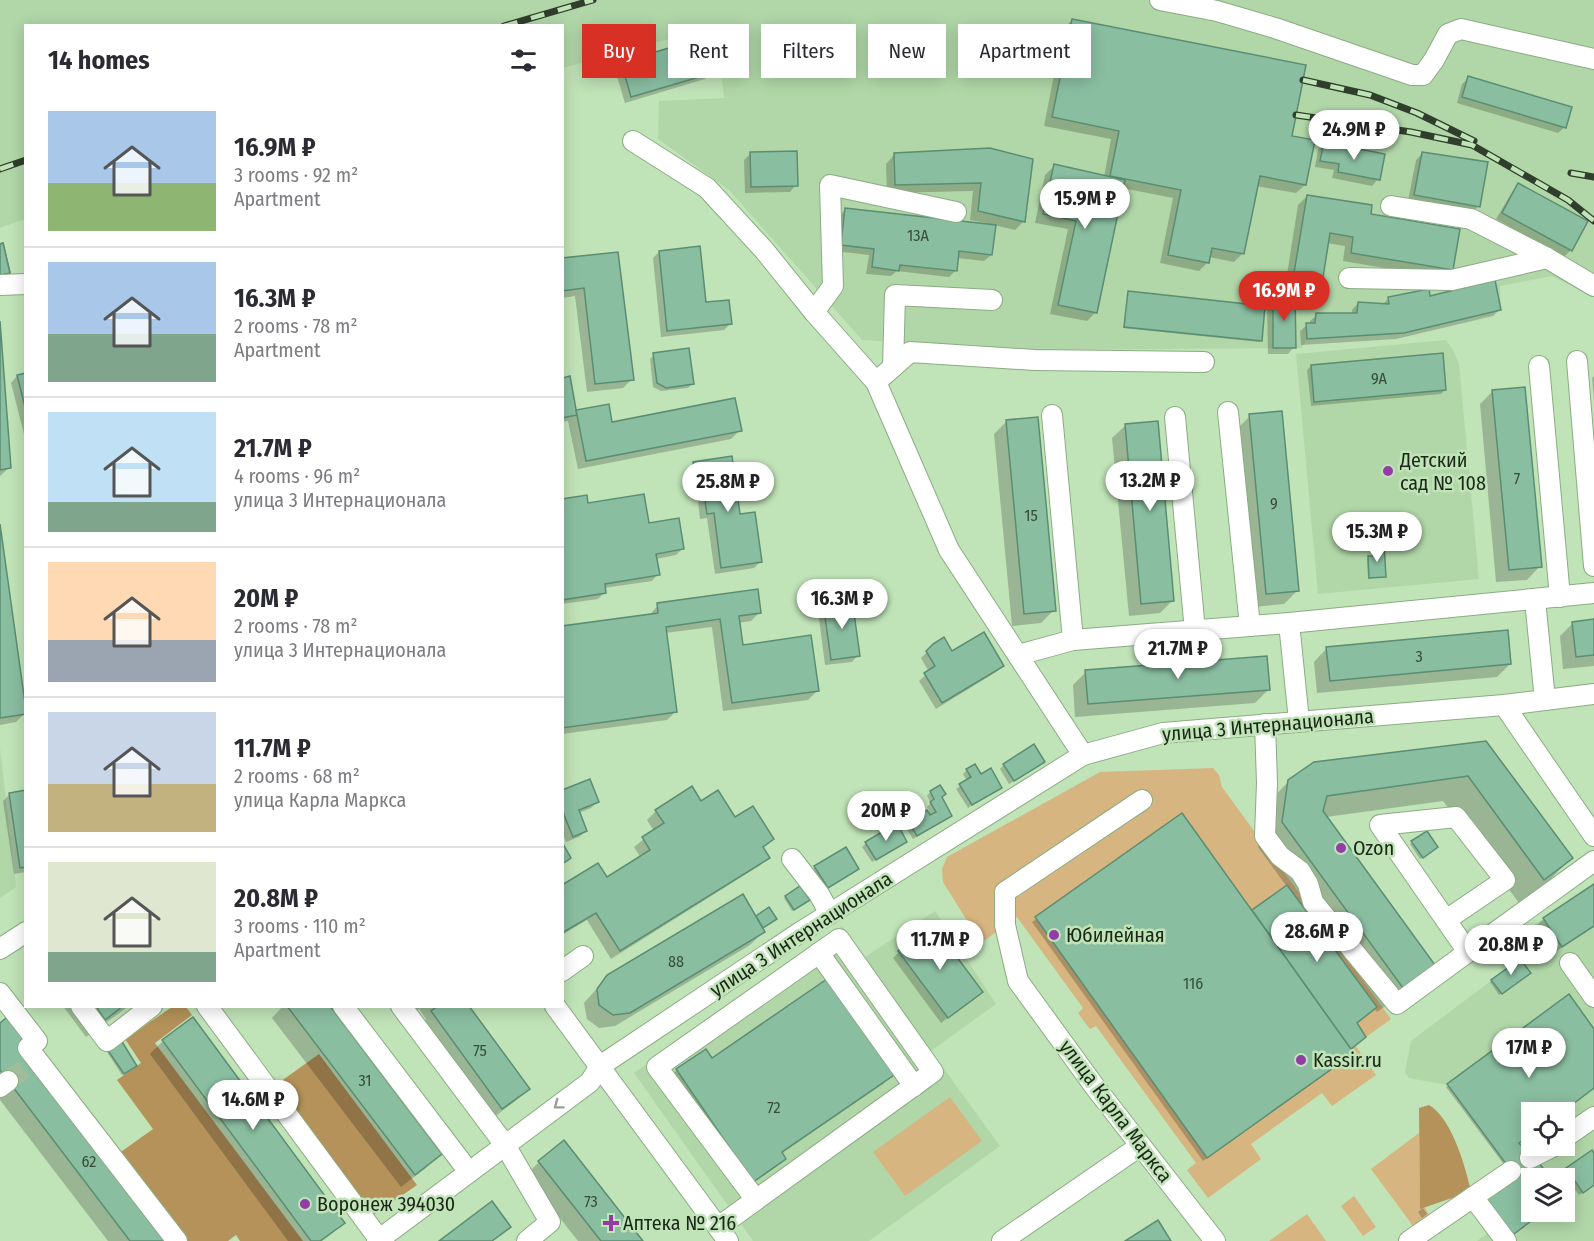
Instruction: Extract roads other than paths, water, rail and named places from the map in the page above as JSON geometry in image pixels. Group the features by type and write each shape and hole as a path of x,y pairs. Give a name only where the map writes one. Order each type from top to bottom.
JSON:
{"street":[{"path":"1160,0 1229,14 1412,75 1423,75 1448,34 1461,29 1594,59"},
{"path":"633,141 707,188 764,250 814,312 876,382 949,550 1083,755"},
{"path":"814,312 833,286 830,185 956,212"},
{"path":"1391,206 1471,219 1547,258 1594,286"},
{"path":"1349,278 1452,280 1547,258"},
{"path":"0,285 24,284"},
{"path":"892,367 895,295 992,300"},
{"path":"876,382 910,352 1035,360 1204,362"},
{"path":"1577,361 1594,566"},
{"path":"1539,366 1560,597"},
{"path":"1228,412 1250,626"},
{"path":"1052,415 1073,640"},
{"path":"1174,417 1195,631"},
{"path":"1018,655 1073,640 1289,623 1594,593"},
{"path":"1535,600 1545,700"},
{"path":"1289,623 1299,721"},
{"name":"улица 3 Интернационала","path":"378,1240 590,1082 600,1066 795,926 830,914 1083,755 1163,733 1504,705 1594,694"},
{"path":"1504,705 1592,829"},
{"path":"1265,724 1267,783 1265,836 1280,856 1300,871 1308,884 1313,902 1397,1004 1594,861"},
{"name":"улица Карла Маркса","path":"1142,800 1005,892 1005,924 1018,981 1140,1146 1215,1241"},
{"path":"1446,920 1505,880 1456,817 1380,825 1468,952"},
{"path":"792,859 819,894 830,914"},
{"path":"0,949 24,933"},
{"path":"556,1008 723,1234 756,1200 933,1072 839,939 657,1067 756,1200"},
{"path":"564,970 583,956"},
{"path":"1570,963 1594,997"},
{"path":"0,993 36,1041 28,1048 36,1060 177,1241"},
{"path":"82,1008 107,1041 149,1008"},
{"path":"208,1008 378,1240"},
{"path":"345,1008 469,1172"},
{"path":"402,1008 505,1145 550,1222 527,1241"},
{"path":"1575,1130 1594,1117"},
{"path":"1002,1241 1140,1146"},
{"path":"1530,1158 1534,1156"},
{"path":"1409,1241 1511,1171"},
{"path":"1473,1197 1506,1241"}],"tunnel":[{"path":"8,1081 34,1062"}],"railway":[{"path":"511,24 593,0"},
{"path":"1303,80 1370,95 1417,113 1474,141"},
{"path":"1296,115 1411,132 1472,145 1568,200 1594,221"},
{"path":"0,169 24,161"},
{"path":"1571,173 1594,177"}],"place":[{"name":"Детский сад № 108","path":"1388,471"},
{"name":"Ozon","path":"1341,848"},
{"name":"Юбилейная","path":"1054,935"},
{"name":"Kassir.ru","path":"1301,1060"},
{"name":"Воронеж 394030","path":"305,1204"},
{"name":"Аптека № 216","path":"611,1223"}]}
